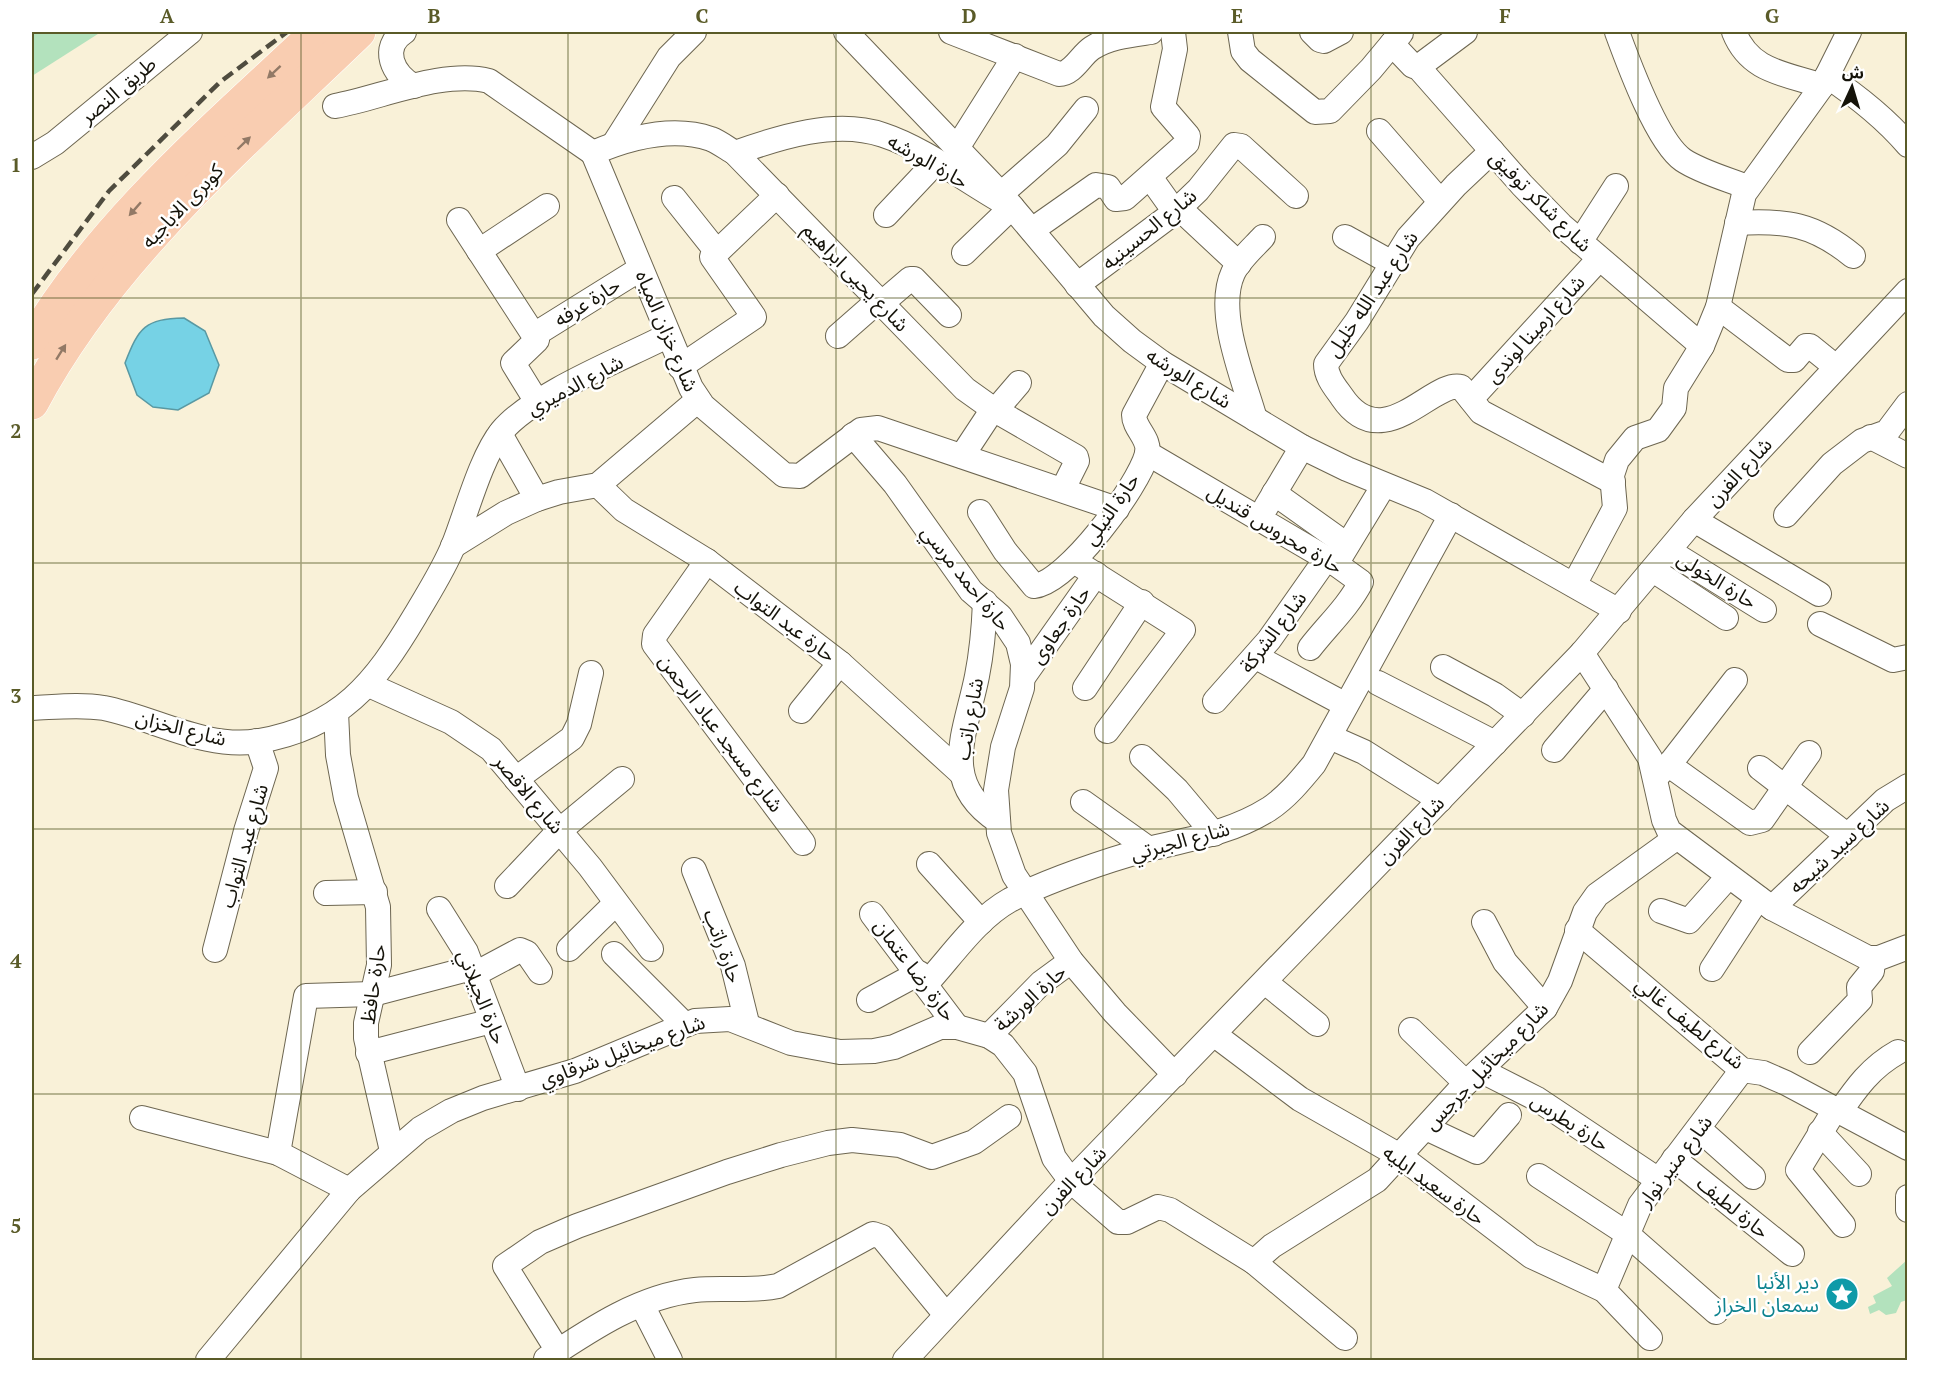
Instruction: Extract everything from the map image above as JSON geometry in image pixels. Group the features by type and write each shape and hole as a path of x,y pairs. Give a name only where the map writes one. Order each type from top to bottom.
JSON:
{"highway":[{"name":"كوبرى الاباجيه","path":"32,343 91,260 140,203 204,138 316,32"},
{"name":"كوبرى الاباجيه","path":"32,403 71,335 147,241 359,32"}],"street":[{"name":"طريق النصر","path":"32,174 39,153 190,32"},
{"path":"404,32 393,44 392,64 397,74 414,86"},
{"path":"335,106 414,86 466,78 489,81 603,149 669,57 694,32"},
{"name":"شارع الورشه","path":"846,32 1006,200 1104,316 1162,363 1302,447 1384,485 1425,501 1619,610"},
{"path":"960,33 1064,74 1089,50 1100,44 1151,32"},
{"path":"1032,230 1096,185 1104,185 1116,199 1122,200 1150,177 1188,140 1163,107 1175,49 1173,32"},
{"path":"1240,32 1243,51 1250,60 1315,112 1321,113 1330,111 1397,38"},
{"path":"1312,32 1324,41 1341,32"},
{"path":"1418,67 1465,32"},
{"path":"1617,32 1645,98 1672,150 1683,160 1748,187"},
{"path":"1734,32 1740,47 1750,58 1767,69 1824,81 1856,95 1883,117 1908,145"},
{"path":"1574,585 1615,508 1613,482 1617,460 1635,438 1658,430 1674,408 1676,388 1702,346 1718,307 1737,223 1748,187 1796,124 1824,81 1849,32"},
{"name":"شارع شاكر توفيق","path":"1397,38 1413,66 1418,67 1492,151 1580,242 1702,346"},
{"path":"957,148 1015,56"},
{"path":"964,253 1006,200 1057,145 1086,109"},
{"name":"حارة الورشه","path":"735,153 796,135 839,129 859,130 882,134 903,143 935,163 1006,200"},
{"path":"1379,131 1440,201"},
{"name":"شارع يحيى ابراهيم","path":"603,149 659,135 684,135 711,139 735,153 965,388 993,409 1076,457 1077,462 1063,489"},
{"name":"شارع الحسينيه","path":"1077,285 1177,210 1215,170 1231,147 1241,146 1296,196"},
{"name":"شارع خزان المياه","path":"603,149 640,269 680,367 698,400 777,470 792,477 808,471 861,430 878,428 1117,509"},
{"name":"شارع عبد الله خليل","path":"1492,151 1440,201 1408,238 1357,321 1326,364 1328,377 1345,402 1371,418 1396,418 1454,385 1466,391 1481,412 1613,482"},
{"path":"886,215 935,163"},
{"path":"1150,177 1177,210 1239,264"},
{"path":"1580,242 1616,186"},
{"path":"680,367 754,317 712,258 777,195"},
{"path":"674,198 717,252"},
{"path":"479,251 547,206"},
{"path":"459,220 538,342 513,363 537,402"},
{"path":"1737,223 1778,221 1798,225 1818,232 1852,256"},
{"path":"1255,419 1227,311 1232,275 1263,237"},
{"path":"1345,237 1392,263"},
{"name":"شارع ارمينا لوندى","path":"1471,399 1599,259"},
{"name":"حارة عرفه","path":"534,335 640,269"},
{"path":"838,336 907,281 914,279 949,315"},
{"path":"1718,307 1788,360 1794,360 1806,346 1810,345 1836,368"},
{"name":"شارع الفرن","path":"905,1360 1071,1181 1215,1035 1582,653 1694,520 1836,368 1902,307"},
{"name":"شارع الدميري","path":"453,546 500,434 513,420 537,402 667,336"},
{"name":"حارة النيلي","path":"980,512 1005,551 1034,586 1039,585 1074,561 1117,509 1148,453 1145,440 1134,418 1162,363"},
{"path":"962,456 993,409 1001,404 1019,383"},
{"path":"453,546 506,513 537,499 559,492 598,485 698,400"},
{"path":"1786,515 1832,464 1862,441 1887,432 1908,404"},
{"path":"500,434 537,499"},
{"name":"حارة احمد مرسي","path":"853,435 895,484 970,591 1000,616 1018,643 1024,676 1018,707 998,768 998,821 1005,854 1024,893 1071,961 1115,1013 1175,1075"},
{"path":"1871,437 1908,456"},
{"path":"1258,519 1302,447"},
{"name":"حارة محروس قنديل","path":"1148,453 1258,519 1336,556 1361,582 1346,607 1329,623 1310,648"},
{"name":"حارة عبد التواب","path":"598,485 610,498 639,520 707,561 840,663 960,772"},
{"name":"شارع الشركة","path":"1215,701 1256,657 1336,556 1384,485"},
{"path":"1274,493 1336,556"},
{"name":"شارع الجبرتي","path":"923,979 981,922 1024,893 1121,857 1214,834 1243,824 1270,808 1294,788 1314,764 1330,737 1450,515"},
{"path":"1694,520 1820,594"},
{"name":"شارع الخزان","path":"32,708 79,705 104,708 206,738 257,741 300,730 336,712 369,685 398,646 453,546"},
{"name":"حارة الخولى","path":"1669,551 1764,609"},
{"name":"شارع مسجد عباد الرحمن","path":"707,561 655,635 654,644 803,843"},
{"path":"1074,561 1182,628 1182,633 1107,731"},
{"path":"1653,570 1726,618"},
{"name":"حارة جعاوى","path":"1024,676 1096,574"},
{"name":"شارع راتب","path":"985,602 980,660 961,747 960,772 973,801 998,821"},
{"path":"1085,688 1142,603"},
{"path":"1820,624 1893,660 1908,657"},
{"path":"1582,653 1650,758 1662,772 1750,823 1762,820 1809,753"},
{"path":"1256,657 1346,705"},
{"path":"801,711 840,663"},
{"path":"1443,667 1495,695 1523,715"},
{"path":"516,779 572,738 579,724 591,673"},
{"path":"1735,680 1662,772 1664,820 1676,838 1765,903 1873,959 1908,947"},
{"path":"1378,683 1495,744"},
{"name":"شارع الاقصر","path":"369,685 472,734 491,749 559,831 651,949"},
{"path":"1554,750 1605,688"},
{"name":"حارة حافظ","path":"336,712 338,755 346,798 375,892 380,936 373,994 366,1023 368,1053 392,1151"},
{"path":"1330,737 1364,752 1440,800"},
{"name":"شارع عبد التواب","path":"215,950 246,831 266,768 257,741"},
{"path":"1142,757 1177,790 1214,834"},
{"path":"1760,768 1848,836"},
{"path":"507,886 559,831 622,779"},
{"name":"شارع سيد شيحه","path":"1712,969 1765,903 1848,836 1885,800 1906,789"},
{"path":"1083,802 1149,849"},
{"name":"شارع ميخائيل جرجس","path":"1254,1262 1272,1246 1368,1187 1400,1156 1473,1076 1545,1008 1560,981 1577,930 1597,895 1676,838"},
{"path":"929,864 981,922"},
{"name":"حارة راتب","path":"694,870 733,966 747,1023"},
{"path":"1661,911 1689,921 1728,877"},
{"path":"326,893 375,892"},
{"path":"569,949 616,903"},
{"name":"حارة الجيلاني","path":"439,909 458,937 473,971 518,1089"},
{"name":"حارة رضا عتمان","path":"872,914 957,1027"},
{"path":"1484,922 1505,962 1545,1008"},
{"name":"شارع لطيف غالي","path":"1577,930 1742,1070 1762,1073 1786,1083 1908,1148"},
{"path":"278,1153 306,996 373,994 473,971 520,950 527,953 540,972"},
{"path":"614,954 684,1024"},
{"path":"1810,1052 1860,1000 1859,987 1872,971 1873,959"},
{"name":"حارة الورشة","path":"989,1035 1035,989 1071,961"},
{"path":"869,1000 923,979"},
{"path":"1265,982 1317,1024"},
{"name":"شارع ميخائيل شرقاوي","path":"208,1360 348,1190 420,1129 483,1098 518,1089 603,1060 684,1024 712,1018 747,1023 807,1047 857,1053 894,1047 940,1027 957,1027 989,1035 1004,1045 1025,1073 1054,1158 1071,1181 1118,1222 1127,1222 1153,1210 1164,1208 1254,1262 1345,1338"},
{"path":"368,1053 492,1021"},
{"name":"حارة بطرس","path":"1411,1030 1473,1076 1537,1099 1657,1179"},
{"name":"حارة سعيد ايليه","path":"1215,1035 1300,1099 1400,1156 1532,1256 1604,1290 1650,1338"},
{"path":"1843,1225 1798,1170 1820,1132 1874,1069 1898,1052"},
{"name":"شارع منير نوار","path":"1604,1290 1626,1233 1657,1179 1699,1129 1742,1070"},
{"path":"1426,1128 1477,1152 1509,1115"},
{"path":"946,1315 876,1234 870,1235 778,1286 762,1289 694,1290 668,1295 618,1314 549,1358 505,1268 506,1264 540,1242 640,1202 791,1153 828,1143 876,1141 900,1145 932,1156 974,1142 1009,1117"},
{"path":"142,1118 278,1153 348,1190"},
{"path":"1699,1129 1753,1177"},
{"path":"1820,1132 1859,1174"},
{"name":"حارة لطيف","path":"1674,1159 1792,1254"},
{"path":"1539,1176 1626,1233 1716,1312"},
{"path":"1908,1197 1908,1210"},
{"path":"642,1305 670,1360"}],"green space":[{"path":"32,32 101,32 32,76"},
{"path":"1907,1260 1907,1300 1901,1302 1896,1313 1886,1315 1879,1310 1870,1314 1868,1307 1876,1303 1873,1296 1892,1286 1887,1278"}],"water":[{"path":"184,318 205,331 219,365 209,393 178,410 153,407 137,395 125,363 135,341 145,327 160,320"}],"railway":[{"path":"32,294 109,191 220,82 287,32"}],"place":[{"name":"دير الأنبا سمعان الخراز","path":"1842,1294"}]}
